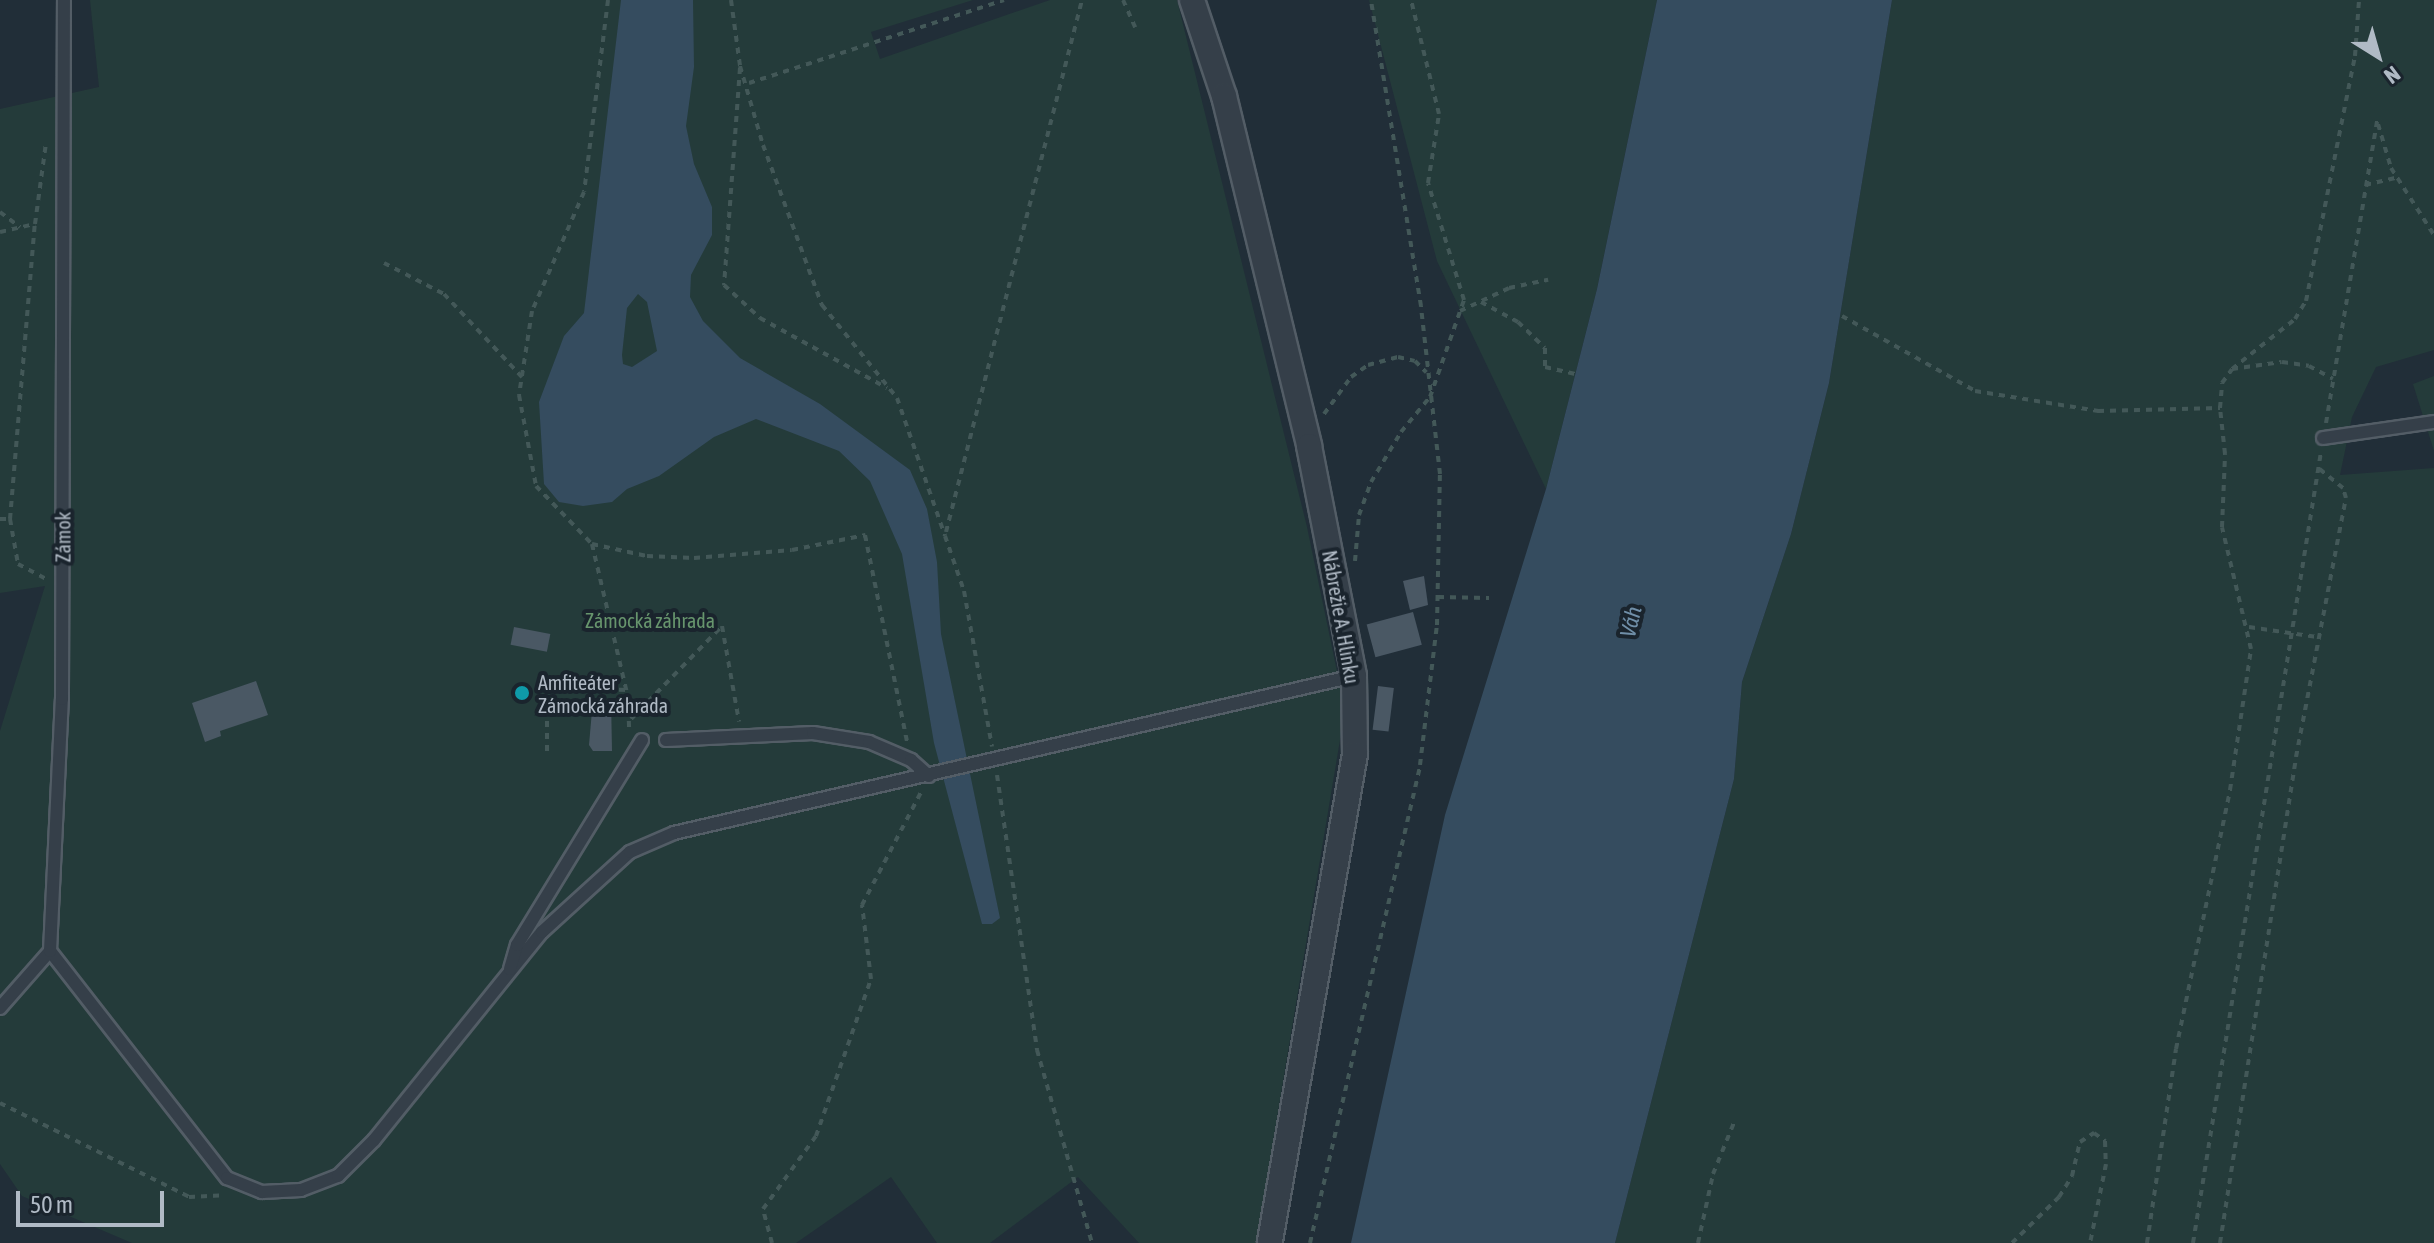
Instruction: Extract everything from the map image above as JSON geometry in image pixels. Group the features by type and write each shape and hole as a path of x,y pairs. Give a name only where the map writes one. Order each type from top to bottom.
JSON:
{"street":[{"name":"Nábrežie A. Hlinku","path":"1192,0 1224,96 1309,446 1354,676 1355,754 1270,1243"}],"lane":[{"name":"Zámok","path":"50,951 63,587 64,0"},
{"path":"2323,438 2434,422"},
{"path":"0,1008 50,951 227,1178 262,1192 301,1190 338,1176 374,1140 559,915 630,852 674,833 1354,676"},
{"path":"666,740 813,733 869,742 911,760 933,775"},
{"path":"508,974 517,945 636,741"}],"path":[{"path":"608,0 584,192 532,311 519,395 536,486 592,544 627,690 629,721 636,741"},
{"path":"731,0 740,66 724,285 760,318 889,389"},
{"path":"749,83 1004,0"},
{"path":"945,536 1082,0"},
{"path":"1123,0 1135,27"},
{"path":"1310,1243 1420,765 1438,597 1440,474 1428,373 1371,0"},
{"path":"1354,573 1359,515 1371,482 1430,397 1460,311 1461,279 1428,183 1439,114 1411,0"},
{"path":"2147,1243 2176,1049 2230,790 2249,661 2249,627 2222,527 2225,454 2220,408 2222,383 2232,369 2295,319 2306,301 2355,56 2359,0"},
{"path":"740,66 749,83 763,145 822,305 889,389 964,591 995,761 1037,1050 1092,1243"},
{"path":"2193,1243 2377,120 2396,178 2434,235"},
{"path":"47,133 35,224 10,519 18,564 63,587"},
{"path":"2365,185 2396,178"},
{"path":"0,212 20,227"},
{"path":"0,232 35,224"},
{"path":"384,263 444,294 522,377"},
{"path":"1460,311 1509,288 1548,280"},
{"path":"1481,302 1518,322 1545,348 1545,367 1575,374"},
{"path":"1842,316 1975,391 2098,411 2220,408"},
{"path":"1309,446 1327,408 1351,377 1368,365 1398,357 1415,361 1428,373"},
{"path":"2232,369 2282,362 2309,366 2333,379"},
{"path":"2220,1243 2317,637 2346,498 2343,488 2318,468"},
{"path":"0,519 10,519"},
{"path":"592,544 647,556 694,558 792,550 865,535 911,760"},
{"path":"1438,597 1489,598"},
{"path":"629,721 722,626 742,735"},
{"path":"2249,627 2317,637"},
{"path":"547,751 547,687 627,690"},
{"path":"772,1243 763,1209 816,1136 871,979 862,905 933,775"},
{"path":"0,1103 189,1197 262,1192"},
{"path":"1698,1243 1713,1174 1735,1120"},
{"path":"2012,1243 2059,1197 2072,1176 2080,1142 2094,1133 2105,1141 2106,1164 2090,1243"}],"green space":[{"name":"Zámocká záhrada","path":"90,0 973,0 871,32 880,59 1050,0 1177,0 1307,527 1345,710 1256,1243 1139,1243 1078,1177 990,1243 937,1243 891,1177 796,1243 132,1243 22,1196 0,1164 0,731 45,586 0,593 0,109 99,87"},
{"path":"1369,0 1657,0 1597,289 1546,489 1437,261"},
{"path":"1892,0 2434,0 2434,350 2376,367 2352,417 2340,475 2434,468 2434,1243 1615,1243 1734,779 1742,682 1791,534 1829,383"},
{"path":"2434,376 2434,451 2413,384"}],"water":[{"path":"621,0 693,0 694,67 686,126 694,164 712,207 712,235 691,275 690,297 703,321 740,358 820,404 910,470 927,509 937,562 941,634 1000,918 992,924 982,924 934,743 902,554 870,481 839,451 756,419 714,437 659,476 627,489 612,502 583,506 559,502 544,484 539,402 564,336 584,313","holes":["638,294 647,302 657,351 632,367 623,364 622,355 627,308"]},
{"name":"Váh","path":"1657,0 1892,0 1829,383 1791,534 1742,682 1734,779 1615,1243 1351,1243 1445,815 1546,489 1597,289"}],"building":[{"path":"1424,576 1428,605 1410,610 1403,581"},
{"path":"1413,612 1422,645 1375,657 1367,624"},
{"path":"514,627 550,634 547,652 511,645"},
{"path":"256,681 268,715 220,731 221,736 205,742 192,703"},
{"path":"1378,686 1394,688 1389,732 1373,730"},
{"path":"593,699 611,699 612,751 593,751 589,745"}],"place":[{"name":"Amfiteáter Zámocká záhrada","path":"522,693"}]}
